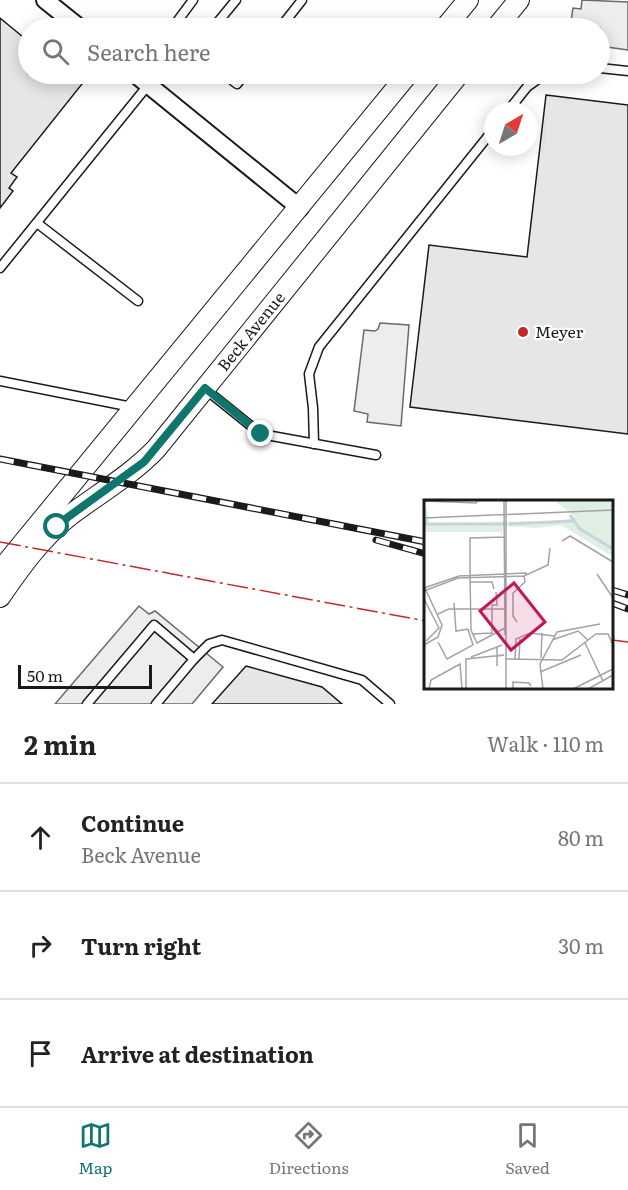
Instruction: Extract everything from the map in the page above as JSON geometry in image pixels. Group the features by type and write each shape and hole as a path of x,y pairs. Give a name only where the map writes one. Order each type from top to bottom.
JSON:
{"street":[{"path":"45,0 68,18"},
{"path":"504,18 519,0"},
{"path":"451,18 461,2"},
{"path":"159,84 300,208"},
{"path":"0,571 400,84"},
{"name":"Beck Avenue","path":"0,597 57,527 144,462 451,84"}],"lane":[{"path":"180,18 194,0"},
{"path":"221,18 236,0"},
{"path":"288,18 302,0"},
{"path":"610,69 628,71"},
{"path":"0,268 149,84"},
{"path":"515,102 531,84"},
{"path":"314,444 309,375 319,347 484,141"},
{"path":"37,223 138,301"},
{"path":"0,381 134,408"},
{"path":"205,388 261,434 376,454"},
{"path":"87,704 154,625 194,659"},
{"path":"156,704 209,644 222,640 362,680 390,704"}],"shaded area":[{"path":"582,0 628,2 628,50 610,47 610,18 572,18 573,8 581,9"},
{"path":"380,323 409,325 401,426 367,422 368,414 354,411 364,330 375,331"},
{"path":"139,606 149,614 155,611 223,667 192,704 55,704"}],"building":[{"path":"0,18 18,33 18,84 82,84 11,173 17,177 9,188 13,191 0,208"},
{"name":"Meyer","path":"546,95 628,105 628,434 410,407 429,245 527,257"},
{"path":"246,666 322,687 342,704 212,704"}],"railway":[{"path":"0,459 424,542"},
{"path":"376,540 424,553"},
{"path":"613,590 628,595"},
{"path":"613,603 628,609"}],"power":[{"path":"0,542 424,621"},
{"path":"613,640 628,642"}],"place":[{"name":"Meyer","path":"523,332"}],"route":[{"path":"57,527 144,462 205,388 261,434"}]}
